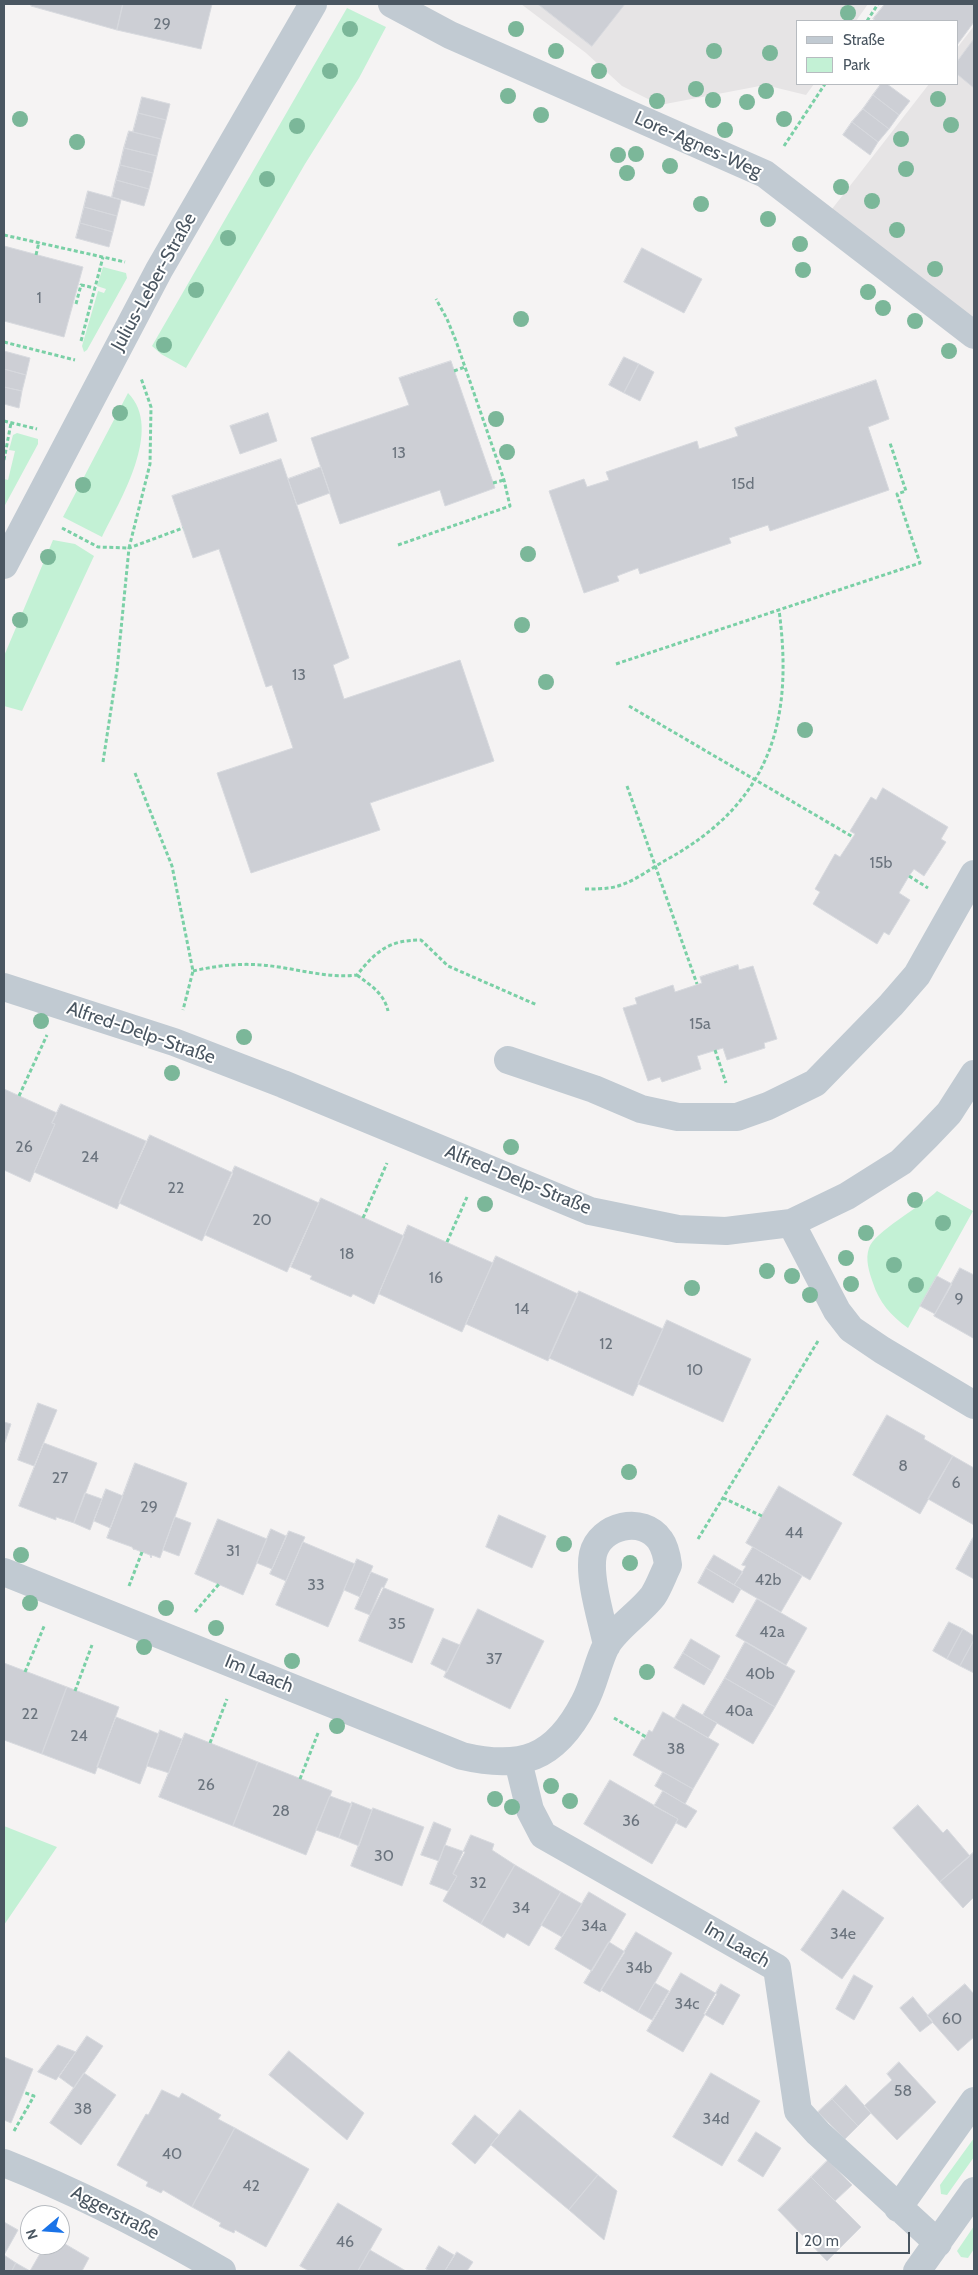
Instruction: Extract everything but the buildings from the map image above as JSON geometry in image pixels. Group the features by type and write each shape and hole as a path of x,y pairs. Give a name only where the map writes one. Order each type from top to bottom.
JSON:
{"street":[{"name":"Julius-Leber-Straße","path":"4,566 31,511 159,270 313,4"},
{"name":"Lore-Agnes-Weg","path":"392,4 450,35 765,174 974,335"},
{"path":"508,1060 594,1089 641,1109 678,1118 737,1117 768,1106 815,1083 917,976 974,874"},
{"name":"Alfred-Delp-Straße","path":"4,988 174,1042 401,1132 590,1211 678,1229 726,1231 791,1222 847,1196 901,1162 949,1113 974,1074"},
{"path":"791,1222 837,1311 851,1328 882,1350 974,1404"},
{"path":"607,1645 592,1571 594,1553 602,1538 621,1527 644,1527 661,1540 668,1566"},
{"name":"Im Laach","path":"6,1580 58,1593 462,1756 490,1762 518,1762 531,1758 549,1747 565,1733 585,1702 607,1645 653,1596 668,1566"},
{"name":"Im Laach","path":"518,1762 530,1810 544,1835 777,1968 798,2111 898,2208"},
{"path":"938,2243 898,2208 974,2102"},
{"name":"Aggerstraße","path":"4,2163 73,2191 135,2222 222,2271"},
{"path":"917,2271 974,2191"}],"path":[{"path":"867,20 878,4"},
{"path":"765,174 824,85"},
{"path":"4,235 159,270"},
{"path":"36,255 39,242"},
{"path":"81,342 103,257"},
{"path":"76,304 81,285 95,288"},
{"path":"398,545 510,506 504,480 465,367 447,319 436,299"},
{"path":"4,342 107,368"},
{"path":"76,360 79,352"},
{"path":"454,370 465,367"},
{"path":"103,762 117,670 129,548 150,464 150,407 138,370"},
{"path":"4,460 11,423"},
{"path":"616,664 920,563 896,494 906,491 890,443"},
{"path":"493,483 504,480"},
{"path":"31,511 98,547 129,548 183,528"},
{"path":"585,889 610,888 630,881 675,855 712,828 737,806 756,781 765,762 776,729 784,682 784,647 779,610"},
{"path":"630,706 853,837"},
{"path":"135,773 172,866 193,971 174,1042"},
{"path":"627,786 697,984"},
{"path":"357,975 374,954 382,948 408,940 422,940 448,966 537,1005"},
{"path":"193,971 220,965 261,964 342,976 357,975 386,1000 388,1011"},
{"path":"18,1096 61,1006"},
{"path":"364,1218 401,1132"},
{"path":"447,1242 481,1166"},
{"path":"668,1566 698,1538 837,1311"},
{"path":"723,1498 762,1516"},
{"path":"25,1672 58,1593"},
{"path":"75,1691 104,1612"},
{"path":"210,1742 240,1666"},
{"path":"300,1779 330,1703"},
{"path":"12,2133 34,2096 24,2092"}],"shaded area":[{"path":"521,4 868,4 857,20 796,20 796,85 813,85 806,95 765,85 660,105 622,86 586,53"},
{"path":"974,26 974,319 832,209 928,85 958,85 958,47"}],"green space":[{"path":"347,8 386,27 359,78 305,164 186,368 161,354 152,346"},
{"path":"103,267 126,273 127,278 87,350 84,352 82,346 98,291 104,293 106,289 97,286"},
{"path":"128,393 138,408 142,425 140,445 128,485 102,537 63,517"},
{"path":"17,433 38,439 38,444 4,507 4,479 8,480 15,451 9,450 13,435"},
{"path":"53,540 75,544 94,556 22,711 4,706 4,656"},
{"path":"937,1191 973,1211 908,1328 896,1319 882,1302 869,1270 868,1252 880,1234"},
{"path":"4,1826 57,1847 4,1925"},
{"path":"974,2138 974,2157 947,2195 941,2194 940,2185"},
{"path":"974,2226 974,2249 968,2258 961,2257 957,2251"}]}
